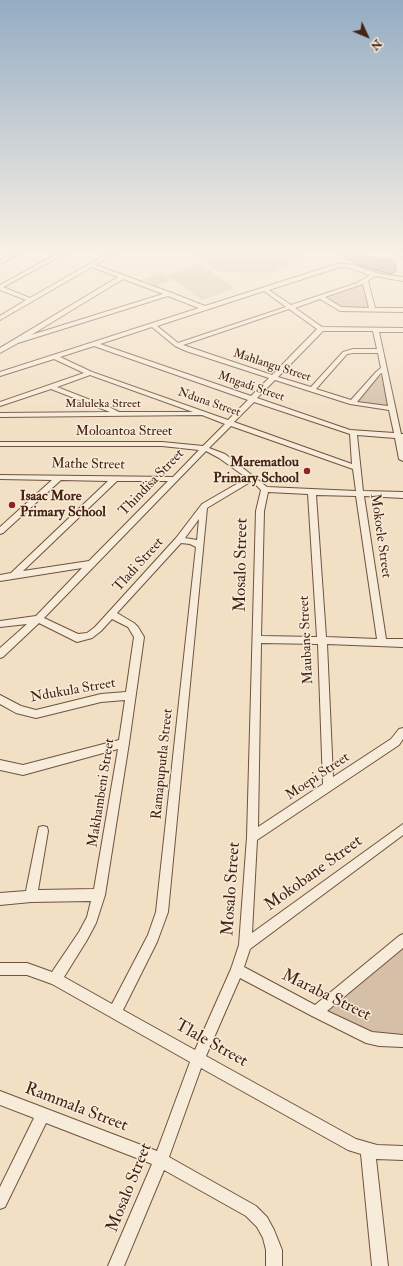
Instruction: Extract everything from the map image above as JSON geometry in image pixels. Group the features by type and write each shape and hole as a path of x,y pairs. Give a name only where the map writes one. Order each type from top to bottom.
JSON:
{"street":[{"path":"0,318 12,311"},
{"path":"0,351 66,311"},
{"path":"16,341 114,311"},
{"path":"0,374 200,311"},
{"path":"176,344 278,311"},
{"path":"297,311 321,328 403,330"},
{"name":"Mahlangu Street","path":"154,326 176,344 188,350 352,403 391,408"},
{"name":"Thindisa Street","path":"0,654 38,619 321,328"},
{"path":"376,330 391,408 401,436 403,459"},
{"name":"Mngadi Street","path":"95,344 353,433 401,436"},
{"path":"312,390 345,353 353,351 381,351"},
{"name":"Nduna Street","path":"56,357 90,373 356,468"},
{"path":"0,365 10,371"},
{"path":"352,403 384,369"},
{"path":"0,404 90,373"},
{"path":"52,386 109,409 118,415"},
{"name":"Maluleka Street","path":"0,415 206,414"},
{"name":"Mokoele Street","path":"353,433 356,468 382,642"},
{"name":"Moloantoa Street","path":"0,444 162,444 204,448 222,456 265,489"},
{"name":"Mathe Street","path":"0,477 175,479"},
{"path":"0,531 59,478"},
{"name":"Tladi Street","path":"38,619 72,636 82,638 93,633 179,540 208,504 252,478"},
{"path":"13,576 114,479"},
{"path":"265,489 312,493 403,495"},
{"name":"Mosalo Street","path":"116,1266 161,1160 198,1058 237,970 245,945 252,837 260,511 265,489"},
{"name":"Maubane Street","path":"312,493 322,640 328,786"},
{"name":"Ramapuputla Street","path":"115,1012 153,938 162,912 199,545 204,509"},
{"path":"179,540 199,545"},
{"path":"0,578 91,564"},
{"name":"Makhambeni Street","path":"55,980 89,925 98,895 124,743 139,637 138,633 131,625 111,614"},
{"path":"0,624 38,619"},
{"path":"257,639 403,643"},
{"name":"Ndukula Street","path":"0,699 19,710 36,714 101,698 130,696"},
{"name":"Moepi Street","path":"252,837 401,738"},
{"path":"0,765 16,770 23,770 124,743"},
{"name":"Mokobane Street","path":"245,945 403,829"},
{"path":"31,896 43,831"},
{"path":"0,899 31,896 98,895"},
{"path":"316,1012 403,940"},
{"name":"Tlale Street","path":"0,969 27,969 55,980 353,1145 368,1151 403,1153"},
{"name":"Maraba Street","path":"237,970 316,1012 372,1038 380,1040 403,1041"},
{"name":"Rammala Street","path":"0,1098 161,1160 251,1211 262,1222 269,1235 274,1250 274,1266"},
{"path":"0,1202 43,1115"},
{"path":"368,1151 380,1266"}],"shaded area":[{"path":"378,376 383,376 389,404 385,407 354,403"},
{"path":"403,947 403,1035 372,1035 328,1010"}],"place":[{"name":"Marematlou Primary School","path":"307,471"},
{"name":"Isaac More Primary School","path":"12,505"}]}
